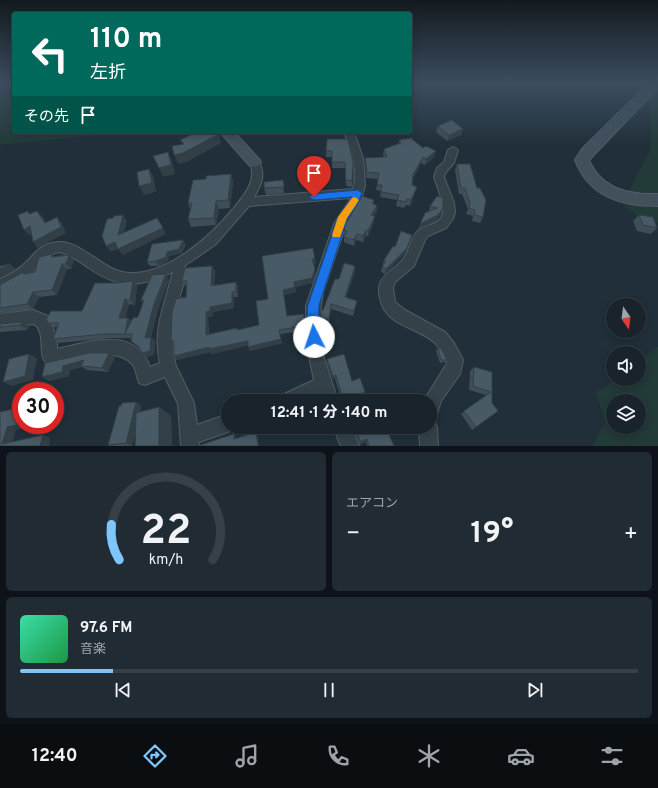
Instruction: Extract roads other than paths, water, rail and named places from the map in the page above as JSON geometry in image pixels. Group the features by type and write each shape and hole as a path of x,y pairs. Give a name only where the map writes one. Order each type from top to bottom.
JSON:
{"street":[{"path":"635,104 587,152 582,160 590,178 605,189 621,196 641,201 658,200"},
{"path":"0,285 26,271 35,263 40,254 59,247 67,249 102,271 120,278 132,280 145,277 174,265 211,242 246,202 258,175 257,166 229,134"},
{"path":"327,394 323,384 312,324 313,305 343,217 354,203 358,193 360,169 358,157 350,134"},
{"path":"436,394 454,368 454,360 449,348 440,337 400,315 389,306 386,297 386,288 390,279 409,262 420,237 424,233 442,225 447,219 449,212 448,203 439,177 441,171 449,163 453,150"},
{"path":"246,202 358,193"},
{"path":"174,265 180,272 166,320 165,353 169,368 186,403 190,441 221,426"},
{"path":"0,321 33,317 43,321 49,338 49,354 52,358 101,347 122,348 138,359 145,377 169,368"},
{"path":"302,394 323,384"},
{"path":"345,434 350,446"},
{"path":"428,434 429,446"}]}
